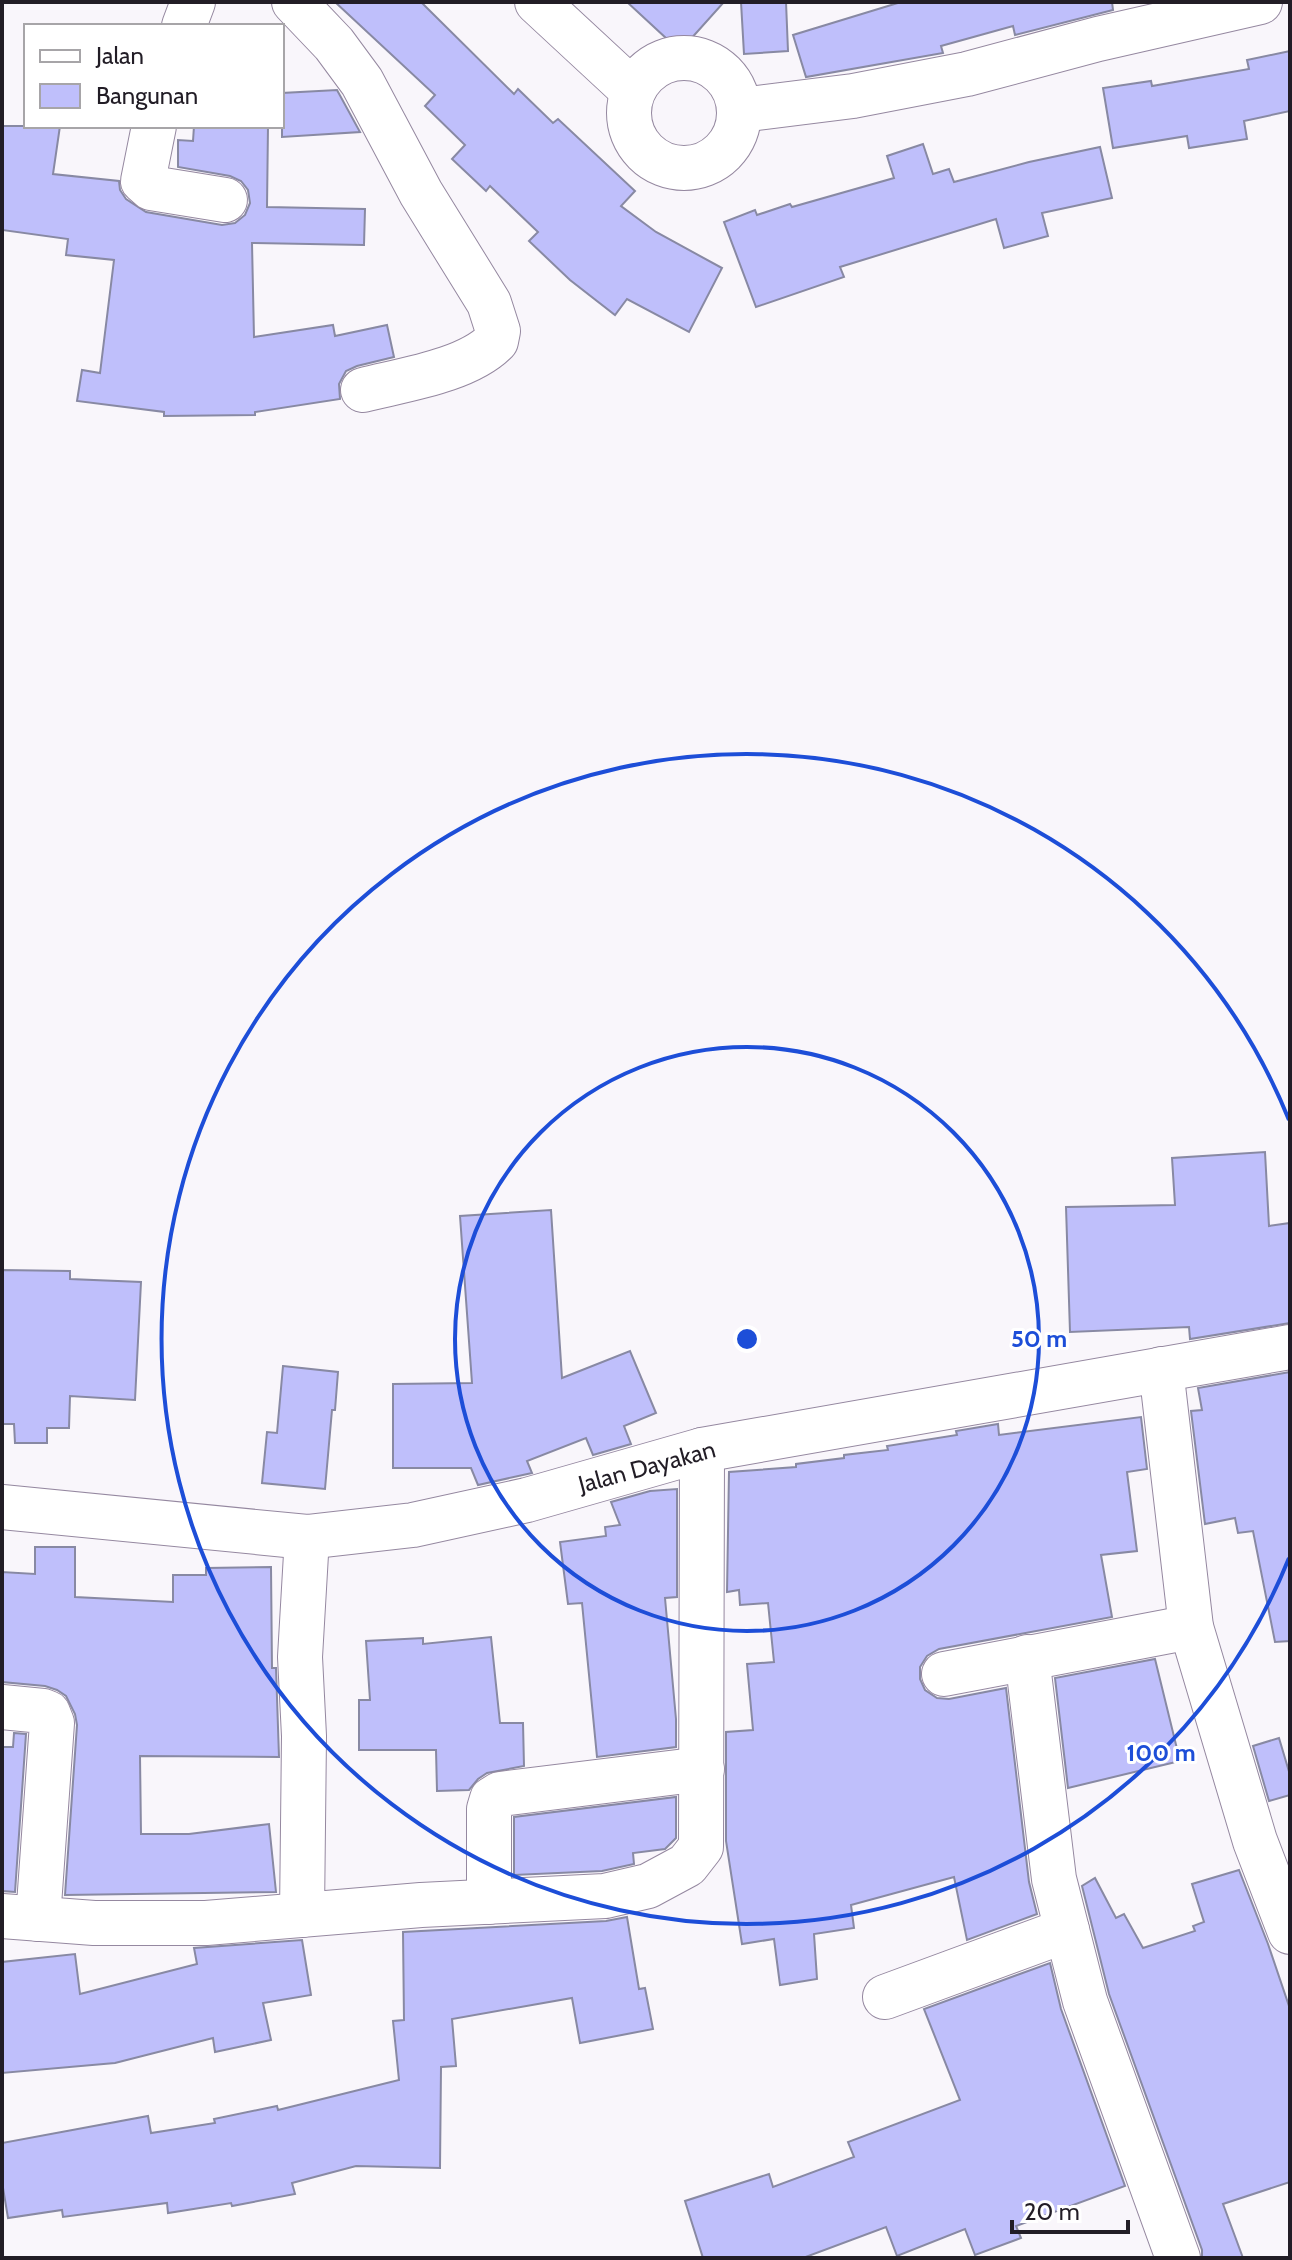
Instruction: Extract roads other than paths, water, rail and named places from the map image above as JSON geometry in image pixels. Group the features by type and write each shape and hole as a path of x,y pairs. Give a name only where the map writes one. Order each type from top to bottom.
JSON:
{"street":[{"path":"185,24 193,2"},
{"path":"294,2 334,44 362,82 421,193 479,285 496,318 496,341 474,357 416,377 363,390"},
{"path":"537,2 633,91"},
{"path":"741,110 853,96 967,74 1102,20 1248,3"},
{"path":"682,57 713,64 734,88 741,110 738,129 728,148 702,166 670,167 643,150 629,122 633,91 653,66 682,57"},
{"path":"154,128 143,181 151,188 225,200"},
{"name":"Jalan Dayakan","path":"2,1507 307,1537 413,1525 527,1500 702,1450 1290,1347"},
{"path":"1161,1369 1191,1627 1255,1841 1290,1932"},
{"path":"2,1707 43,1711 48,1713 52,1723 20,1918 151,1925 605,1896 648,1886 687,1865 701,1847 702,1450"},
{"path":"302,1915 304,1736 300,1657 307,1537"},
{"path":"944,1674 1191,1627"},
{"path":"1027,1657 1054,1879 1085,2001 1178,2258"},
{"path":"489,1902 489,1809 492,1799 500,1794 702,1769"},
{"path":"885,1997 1067,1930"}]}
